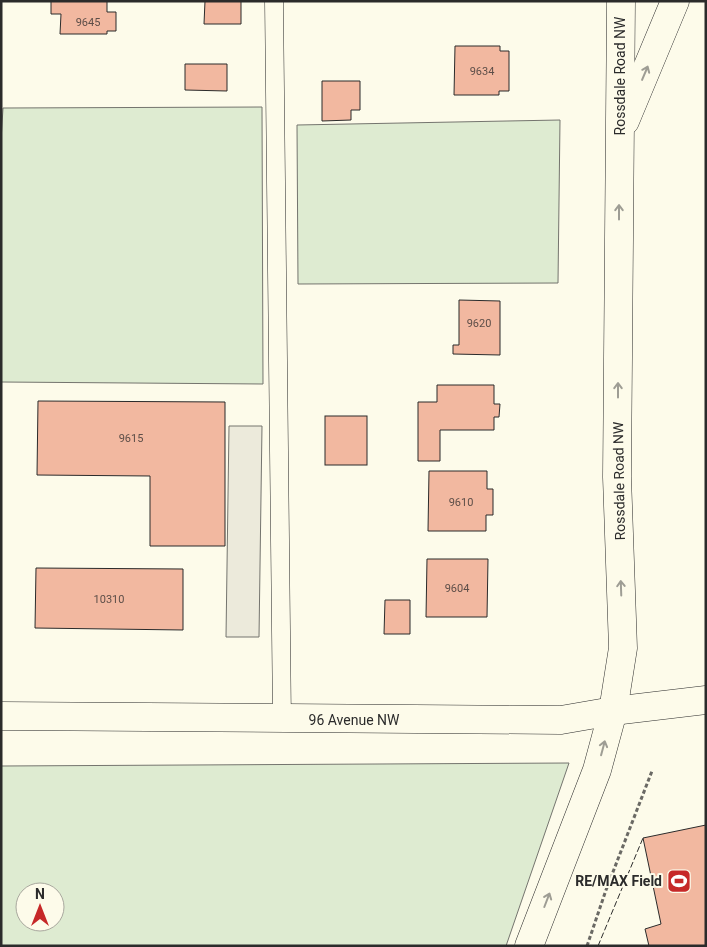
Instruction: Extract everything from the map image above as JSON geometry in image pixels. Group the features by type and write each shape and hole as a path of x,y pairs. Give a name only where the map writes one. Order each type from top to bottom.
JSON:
{"main road":[{"name":"Rossdale Road NW","path":"529,946 597,770 613,711 623,648 617,477 620,1"},
{"path":"619,134 675,1"},
{"name":"96 Avenue NW","path":"1,716 282,720 561,720 613,711 706,700"}],"lane":[{"path":"274,1 282,720"}],"path":[{"path":"588,946 606,890 652,771"}],"green space":[{"path":"262,107 263,384 1,382 1,141 3,108"},
{"path":"560,120 558,283 298,284 297,125"},
{"path":"569,763 506,946 1,946 1,766"}],"shaded area":[{"path":"229,426 262,426 259,637 226,637"}],"building":[{"path":"51,1 107,1 107,12 116,12 116,31 107,31 107,34 60,34 61,14 51,14"},
{"path":"205,1 241,1 241,24 204,24"},
{"path":"455,46 500,46 500,51 509,51 509,91 499,91 499,95 454,95"},
{"path":"185,64 227,64 227,91 185,90"},
{"path":"322,81 360,81 360,110 351,110 351,120 322,121"},
{"path":"459,300 500,301 500,355 453,354 453,345 459,345"},
{"path":"437,385 494,385 494,404 500,404 499,417 494,417 494,430 440,430 440,461 418,461 418,402 437,402"},
{"path":"38,401 225,402 225,546 150,546 150,476 37,475"},
{"path":"325,416 367,416 367,465 325,465"},
{"path":"429,471 487,471 487,489 493,489 493,515 486,515 486,531 428,531"},
{"path":"427,559 488,559 487,617 426,617"},
{"path":"36,568 183,569 183,630 35,628"},
{"path":"385,600 410,600 410,634 384,634"},
{"name":"RE/MAX Field","path":"706,825 706,946 649,946 645,929 661,924 643,838"}],"fence":[{"path":"598,946 643,838"}],"place":[{"name":"RE/MAX Field","path":"679,881"}]}
